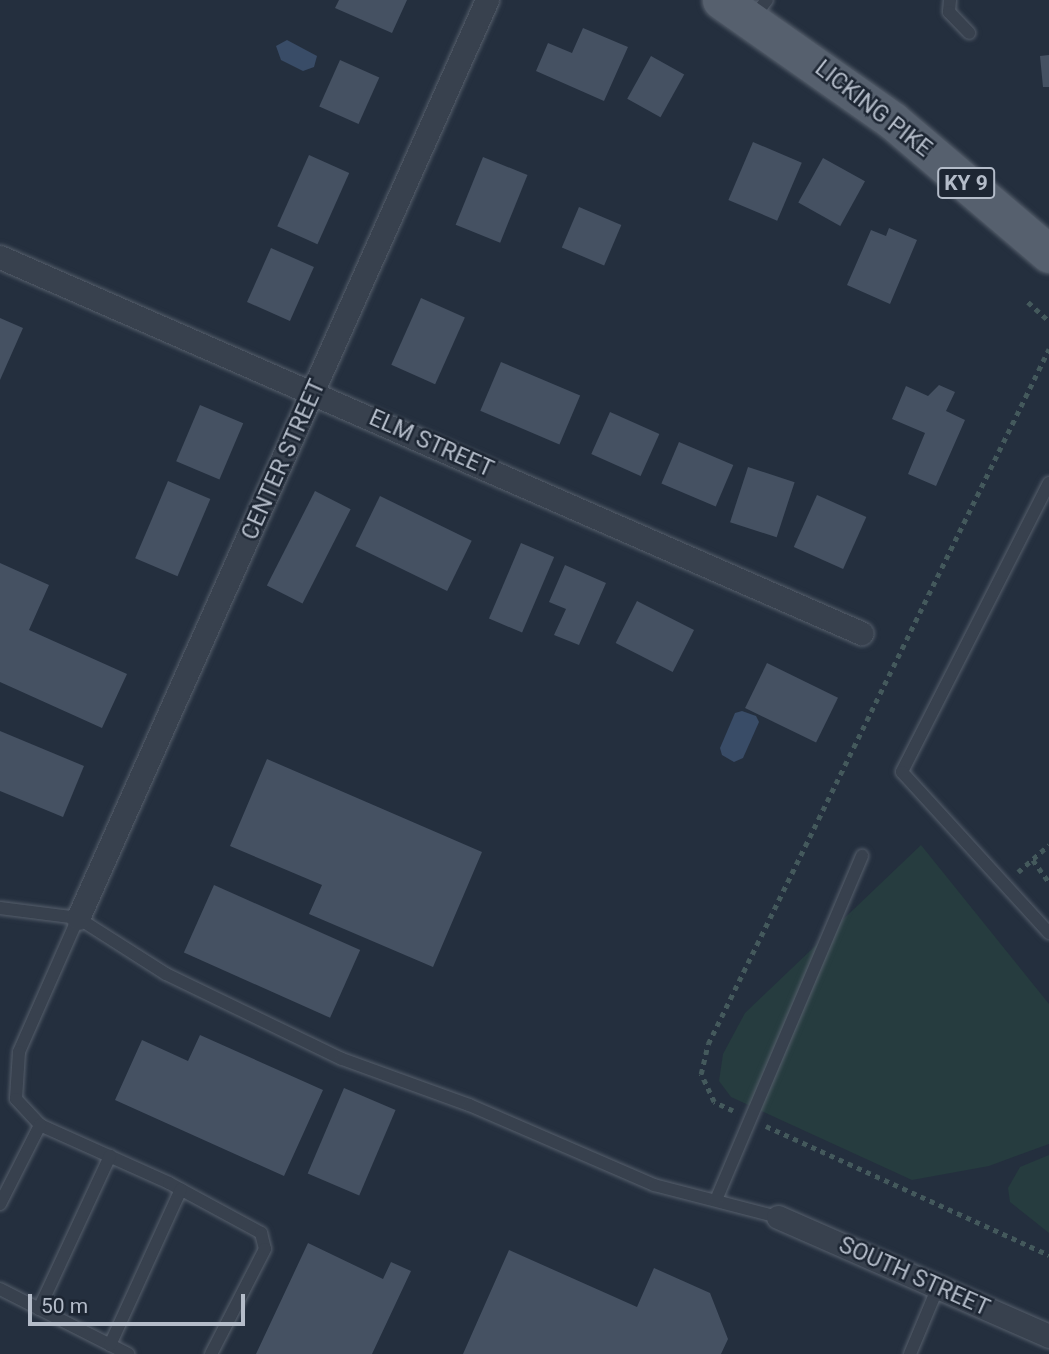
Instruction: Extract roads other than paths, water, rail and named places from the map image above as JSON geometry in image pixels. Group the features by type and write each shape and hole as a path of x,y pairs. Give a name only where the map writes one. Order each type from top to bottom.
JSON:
{"main road":[{"name":"LICKING PIKE","path":"746,6 892,121 1049,254"}],"street":[{"name":"CENTER STREET","path":"78,918 487,0"},
{"name":"ELM STREET","path":"0,257 861,633"},
{"name":"SOUTH STREET","path":"778,1217 1049,1336"}],"lane":[{"path":"950,0 949,12 969,33"},
{"path":"1048,486 902,772 1049,933"},
{"path":"716,1200 862,856"},
{"path":"0,908 78,918 166,974 342,1059 469,1105 654,1185 778,1217"},
{"path":"78,918 19,1052 16,1099 40,1125 181,1189 261,1233 265,1249 211,1354"},
{"path":"0,1204 40,1125"},
{"path":"40,1309 110,1156"},
{"path":"110,1345 181,1189"},
{"path":"910,1354 938,1287"},
{"path":"0,1289 128,1354"}],"water":[{"path":"287,40 317,56 314,67 303,71 281,60 276,46"},
{"path":"742,711 756,716 759,722 743,758 734,762 722,755 720,748 735,713"}]}
